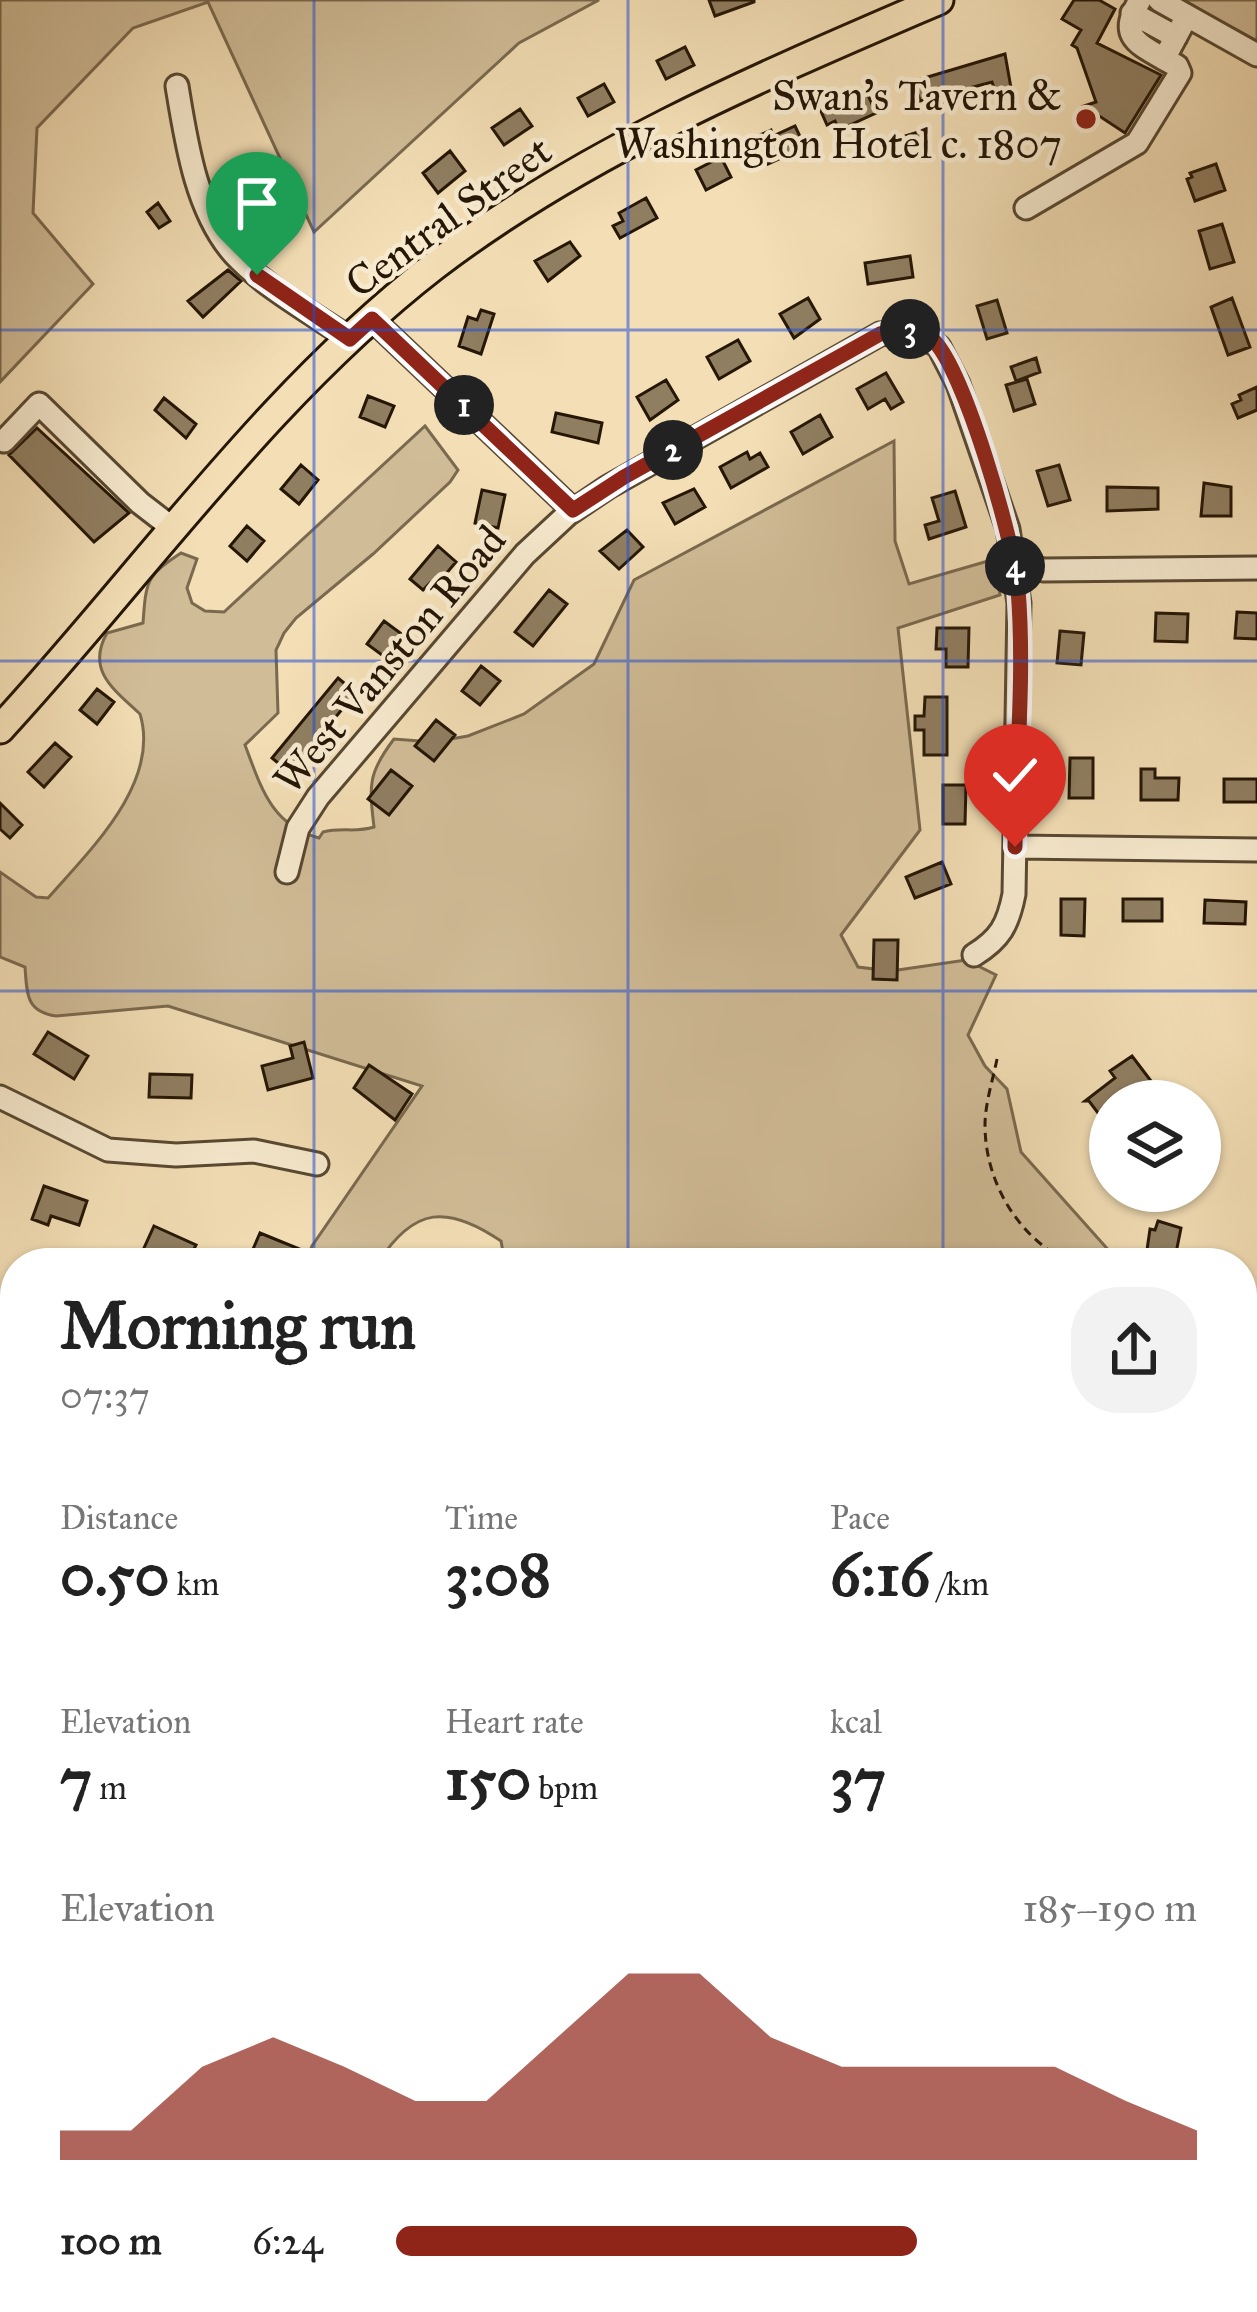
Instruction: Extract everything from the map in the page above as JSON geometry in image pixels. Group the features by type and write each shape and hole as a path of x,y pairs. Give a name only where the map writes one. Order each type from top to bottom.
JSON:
{"main road":[{"name":"Central Street","path":"0,729 259,429 350,339 433,267 583,169 757,81 939,0"}],"street":[{"path":"1159,0 1257,55"},
{"path":"1027,208 1137,143 1180,73 1177,66 1131,36 1136,7 1176,37"},
{"path":"1165,59 1187,16"},
{"path":"177,86 189,151 223,240 268,284 350,339"},
{"path":"372,319 573,510"},
{"name":"West Vanston Road","path":"287,872 298,828 318,797 525,554 573,510 880,334 907,328 933,339 958,384 997,493 1015,564"},
{"path":"4,441 39,404 140,503 175,530"},
{"path":"974,955 995,942 1010,913 1019,620 1015,564 1044,570 1257,568"},
{"path":"1015,847 1257,850"},
{"path":"0,1097 108,1150 176,1155 254,1151 317,1164"}],"path":[{"path":"997,1059 985,1124 1004,1202 1044,1248"}],"shaded area":[{"path":"0,0 599,0 519,43 314,232 208,2 133,28 37,128 33,213 93,284 0,382"},
{"path":"1181,0 1257,0 1257,41"},
{"path":"425,426 458,470 284,633 276,650 278,713 245,745 270,802 289,824 319,838 323,832 374,827 372,780 394,739 433,742 468,736 524,714 594,664 634,580 894,441 895,541 909,584 995,559 1000,595 898,628 920,830 841,935 858,967 891,971 966,960 996,975 968,1035 985,1066 1007,1089 1021,1152 1107,1248 502,1248 501,1241 482,1229 433,1217 405,1230 388,1248 311,1248 422,1086 168,1006 46,1014 34,1006 28,993 25,967 0,957 0,872 36,897 48,898 117,814 140,765 144,740 140,714 112,687 101,668 101,646 107,633 143,623 150,581 181,553 197,559 187,588 192,603 205,611 224,612"}],"building":[{"path":"709,0 754,0 754,2 715,16"},
{"path":"1074,0 1099,0 1115,9 1097,43 1161,75 1125,133 1084,106 1096,102 1072,45 1081,30 1062,19"},
{"path":"685,47 694,65 666,79 657,61"},
{"path":"1005,54 1011,88 996,93 992,82 920,101 914,81"},
{"path":"604,84 614,102 588,116 578,98"},
{"path":"867,93 876,113 839,130 835,121 827,125 820,109"},
{"path":"520,109 532,126 504,145 492,128"},
{"path":"795,126 805,147 768,164 756,137 771,130 773,136"},
{"path":"921,131 928,151 909,158 902,137"},
{"path":"450,151 465,171 438,193 423,173"},
{"path":"721,157 731,177 706,190 696,170"},
{"path":"1216,164 1225,190 1195,201 1187,179 1190,173"},
{"path":"646,198 657,218 620,238 613,226 623,221 619,213"},
{"path":"158,203 170,221 159,228 147,212"},
{"path":"1222,224 1234,262 1210,269 1199,231"},
{"path":"570,242 580,256 548,281 535,261"},
{"path":"910,256 913,277 868,284 865,263"},
{"path":"228,270 241,281 203,317 188,301"},
{"path":"808,298 820,319 794,338 780,314"},
{"path":"1232,298 1250,347 1228,355 1211,307"},
{"path":"997,300 1007,333 987,339 977,306"},
{"path":"481,310 494,314 481,354 459,346 468,317 477,320"},
{"path":"738,340 750,361 719,379 707,357"},
{"path":"1036,358 1040,372 1016,381 1011,367"},
{"path":"886,373 903,402 891,409 885,399 868,409 857,389"},
{"path":"1027,379 1035,404 1014,411 1006,385"},
{"path":"666,380 678,400 650,420 637,397"},
{"path":"1257,387 1257,410 1238,418 1232,404"},
{"path":"368,396 394,406 385,427 360,417"},
{"path":"164,398 196,424 186,438 155,410"},
{"path":"556,413 602,423 598,443 552,432"},
{"path":"820,415 832,437 803,454 791,432"},
{"path":"37,428 129,513 94,542 9,455"},
{"path":"747,452 750,459 760,453 768,467 731,488 720,467"},
{"path":"301,465 318,480 299,504 281,489"},
{"path":"1059,465 1070,500 1048,506 1037,471"},
{"path":"1204,483 1231,487 1231,516 1201,516"},
{"path":"1107,487 1158,488 1158,509 1107,511"},
{"path":"694,489 705,507 675,524 663,503"},
{"path":"482,490 505,495 498,528 475,523"},
{"path":"955,491 966,527 929,539 925,525 939,521 932,498"},
{"path":"247,526 264,541 247,561 230,546"},
{"path":"627,530 643,547 619,569 600,551"},
{"path":"438,546 456,562 435,587 430,583 423,590 410,579"},
{"path":"549,590 567,604 533,646 515,632"},
{"path":"1237,612 1257,613 1257,639 1235,638"},
{"path":"1156,613 1188,614 1187,642 1155,641"},
{"path":"384,621 403,635 386,658 367,644"},
{"path":"937,628 969,628 968,667 946,667 946,649 936,649"},
{"path":"1060,631 1084,633 1081,665 1057,663"},
{"path":"481,666 500,681 480,705 462,691"},
{"path":"338,678 356,693 289,772 272,758"},
{"path":"97,689 114,702 97,724 80,710"},
{"path":"925,697 947,697 947,755 924,755 924,730 915,730 915,716 924,716"},
{"path":"436,720 455,735 434,761 415,746"},
{"path":"55,743 71,757 44,787 28,772"},
{"path":"1070,758 1093,758 1093,798 1069,798"},
{"path":"1141,769 1155,769 1155,778 1179,778 1178,800 1141,800"},
{"path":"391,770 412,786 389,815 368,799"},
{"path":"1224,779 1257,779 1257,802 1224,802"},
{"path":"943,785 966,785 965,824 943,824"},
{"path":"0,803 22,825 10,838 0,829"},
{"path":"942,862 951,884 915,898 906,877"},
{"path":"1061,899 1085,899 1084,936 1061,935"},
{"path":"1123,899 1162,899 1162,921 1123,921"},
{"path":"1205,900 1246,902 1245,924 1204,923"},
{"path":"874,940 898,940 897,980 873,979"},
{"path":"48,1032 88,1056 74,1079 34,1054"},
{"path":"304,1042 313,1078 268,1090 262,1066 293,1058 290,1046"},
{"path":"1132,1056 1150,1080 1112,1080 1110,1071"},
{"path":"369,1065 412,1094 395,1120 354,1088"},
{"path":"150,1074 192,1075 191,1098 149,1097"},
{"path":"44,1186 87,1201 79,1225 51,1216 48,1225 32,1219"},
{"path":"1158,1221 1181,1228 1177,1248 1147,1248 1150,1229 1155,1230"},
{"path":"154,1226 196,1245 194,1248 144,1248"},
{"path":"260,1233 297,1248 254,1248"}],"place":[{"name":"Swan's Tavern & Washington Hotel c. 1807","path":"1086,119"}],"route":[{"path":"257,275 350,339 372,319 573,510 880,334 907,328 933,339 958,384 992,477 1015,564 1019,620 1015,847"}]}
